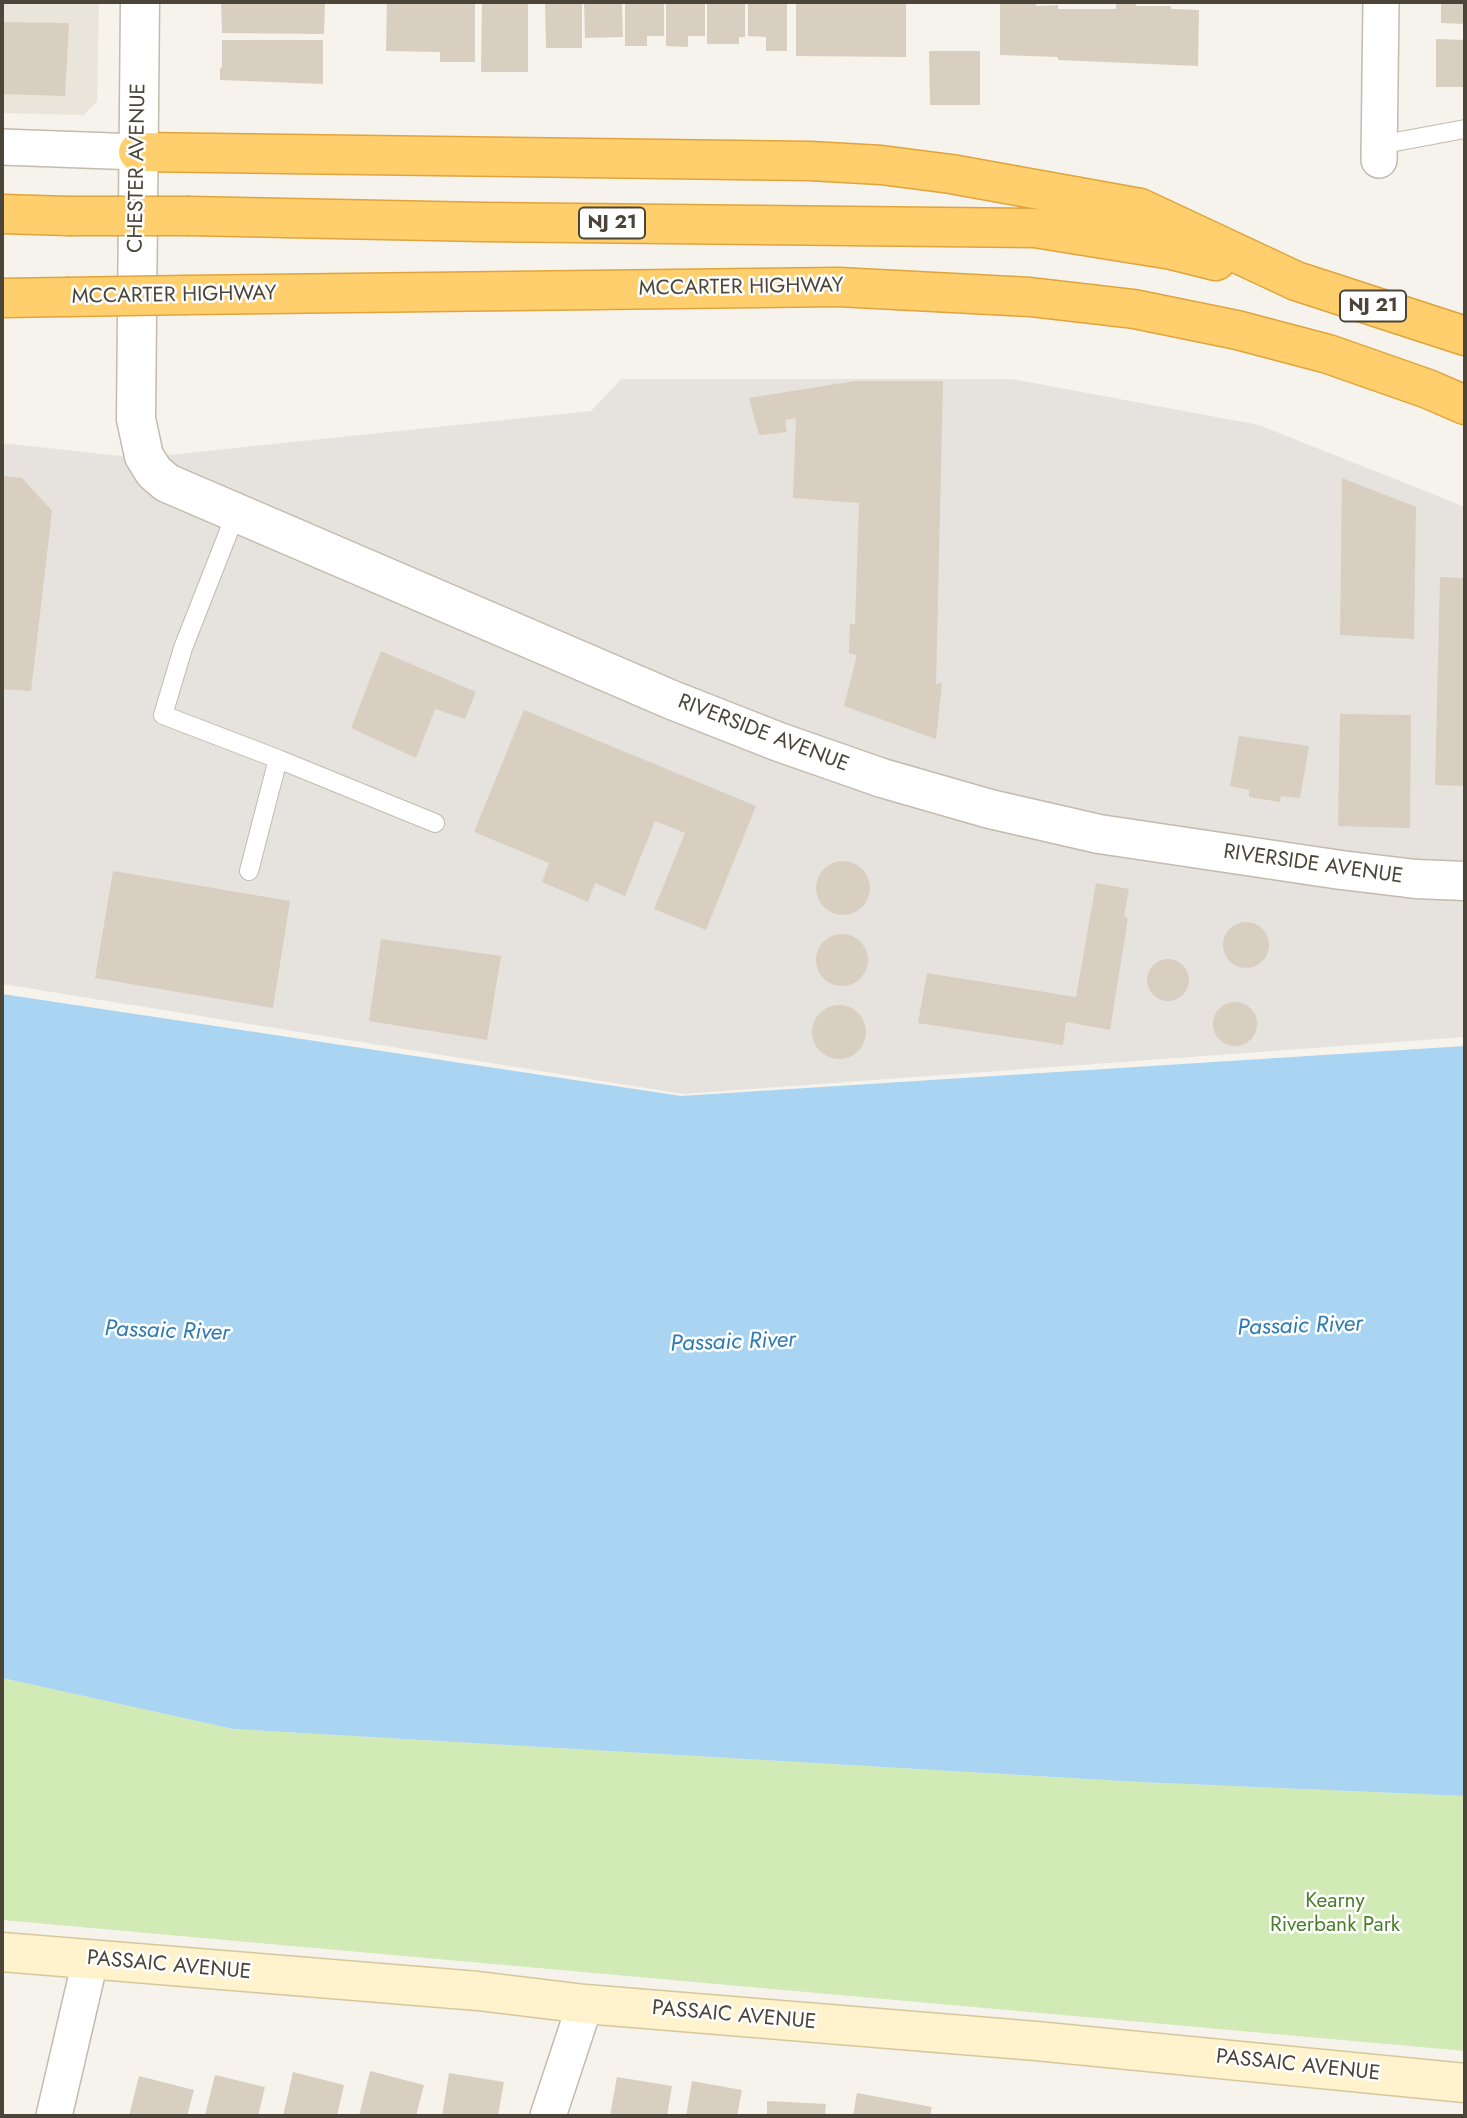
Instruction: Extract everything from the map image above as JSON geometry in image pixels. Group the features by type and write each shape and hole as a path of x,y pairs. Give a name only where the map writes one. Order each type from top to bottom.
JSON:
{"highway":[{"path":"138,152 735,160 869,165 951,174 1140,208 1296,281"},
{"name":"NJ 21","path":"2,214 1035,228 1172,250 1296,281 1458,333"},
{"name":"MCCARTER HIGHWAY","path":"2,298 838,287 1030,297 1134,309 1237,330 1328,354 1465,405"}],"main road":[{"name":"PASSAIC AVENUE","path":"2,1952 1037,2041 1465,2083"}],"street":[{"name":"CHESTER AVENUE","path":"136,419 140,2"},
{"path":"1379,153 1381,2"},
{"path":"2,146 138,152"},
{"name":"RIVERSIDE AVENUE","path":"136,419 144,456 167,483 671,700 882,778 990,809 1099,834 1341,870 1416,879 1465,881"},
{"path":"54,2116 87,1974 93,1959"},
{"path":"548,2116 585,2004"}],"lane":[{"path":"1379,153 1465,129"},
{"path":"236,513 183,648 163,715 435,823"},
{"path":"249,871 278,759"}],"shaded area":[{"path":"2,2 99,2 97,101 84,115 2,113"},
{"path":"621,379 1012,379 1259,425 1465,507 1465,1037 683,1094 2,984 2,443 139,458 591,411"}],"green space":[{"name":"Kearny Riverbank Park","path":"2,1678 233,1729 1139,1782 1465,1796 1465,2051 2,1920"}],"water":[{"name":"Passaic River","path":"2,994 681,1096 1465,1046 1465,1796 1139,1782 233,1729 2,1678"}],"building":[{"path":"221,2 325,2 324,34 222,33"},
{"path":"387,2 475,2 475,62 440,62 440,52 386,51"},
{"path":"482,2 528,2 528,72 481,72"},
{"path":"545,2 582,2 582,48 546,48"},
{"path":"584,2 622,2 623,37 585,38"},
{"path":"625,2 664,2 664,36 647,36 647,46 625,46"},
{"path":"666,2 705,2 705,36 688,36 688,47 666,46"},
{"path":"707,2 745,2 745,37 739,37 739,44 707,44"},
{"path":"748,2 787,2 787,51 766,51 766,37 748,36"},
{"path":"796,2 906,2 906,57 796,56"},
{"path":"1000,2 1036,2 1036,6 1058,5 1058,9 1116,9 1116,3 1136,3 1136,6 1171,6 1171,9 1199,10 1198,66 1000,55"},
{"path":"1441,2 1465,2 1465,24 1441,23"},
{"path":"2,22 69,23 65,96 2,94"},
{"path":"1436,39 1465,40 1465,87 1436,87"},
{"path":"222,40 323,40 323,84 220,80"},
{"path":"929,51 980,51 980,105 930,105"},
{"path":"855,381 943,381 936,684 942,683 936,739 844,706 857,655 849,653 850,623 855,625 859,503 793,498 796,418 785,420 787,432 759,435 749,398"},
{"path":"2,476 22,478 52,511 31,691 2,689"},
{"path":"1342,478 1416,507 1414,639 1340,635"},
{"path":"1440,577 1465,578 1465,786 1435,785"},
{"path":"381,651 476,692 465,719 435,709 416,758 351,728"},
{"path":"524,710 756,806 706,930 654,909 685,833 655,821 625,896 595,883 588,902 542,882 549,863 474,832"},
{"path":"1340,714 1411,715 1410,828 1338,826"},
{"path":"1239,736 1309,746 1300,798 1281,796 1280,802 1249,797 1249,790 1230,786"},
{"path":"843,861 862,869 870,888 862,907 843,915 824,907 816,888 824,869"},
{"path":"113,871 290,901 273,1008 95,978"},
{"path":"1096,883 1129,889 1124,916 1128,918 1110,1030 1066,1022 1063,1045 918,1023 927,973 1076,997"},
{"path":"1246,922 1262,929 1269,945 1262,961 1246,968 1230,961 1223,945 1230,929"},
{"path":"842,934 852,936 860,942 866,950 866,970 860,978 852,984 842,986 832,984 824,978 818,970 816,960 818,950 824,942 832,936"},
{"path":"381,939 501,956 487,1040 369,1021"},
{"path":"1168,959 1183,965 1189,980 1183,995 1168,1001 1153,995 1147,980 1153,965"},
{"path":"1235,1002 1250,1009 1257,1024 1250,1039 1235,1046 1220,1039 1213,1024 1220,1009"},
{"path":"839,1005 858,1013 866,1032 858,1051 839,1059 820,1051 812,1032 820,1013"},
{"path":"370,2071 424,2085 416,2116 359,2116"},
{"path":"293,2072 344,2085 337,2116 283,2116"},
{"path":"449,2073 504,2082 498,2116 442,2116"},
{"path":"215,2075 265,2087 258,2116 205,2115"},
{"path":"139,2076 194,2090 187,2116 129,2116"},
{"path":"617,2077 672,2086 667,2116 610,2116"},
{"path":"692,2081 742,2090 737,2116 686,2116"},
{"path":"857,2093 932,2107 930,2116 853,2116"},
{"path":"767,2101 826,2104 825,2116 767,2116"}]}
